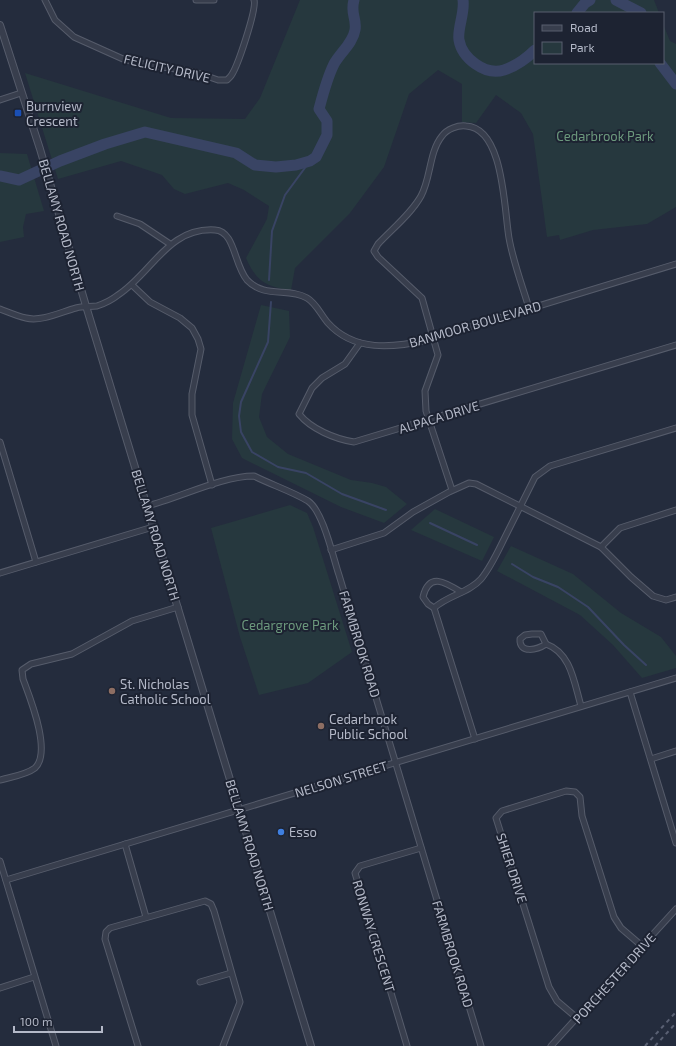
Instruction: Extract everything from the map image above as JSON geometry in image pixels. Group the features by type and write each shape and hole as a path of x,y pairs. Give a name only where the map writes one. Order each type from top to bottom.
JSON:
{"street":[{"name":"FELICITY DRIVE","path":"45,0 55,20 74,37 130,62 195,72 223,80 230,77 236,67 253,13 254,0"},
{"path":"196,0 214,0"},
{"name":"BELLAMY ROAD NORTH","path":"0,25 40,149 86,306 311,1046"},
{"path":"0,100 21,93"},
{"path":"452,490 429,420 424,399 427,384 438,355 422,298 378,257 374,251 421,196 437,145 442,136 456,127 475,127 484,133 491,143 498,164 509,239 529,308"},
{"path":"117,216 140,224 170,244"},
{"name":"BANMOOR BOULEVARD","path":"0,309 27,319 44,318 86,306 98,305 118,296 132,285 170,244 185,235 199,230 220,231 226,234 232,245 240,271 248,281 260,289 276,293 296,294 307,298 334,329 360,343 382,347 407,344 434,338 675,264"},
{"path":"675,264 676,270"},
{"path":"132,285 150,302 180,318 192,328 198,338 201,349 192,394 192,415 212,485"},
{"name":"ALPACA DRIVE","path":"360,343 345,364 322,378 312,388 299,414 304,420 339,440 354,442 676,345"},
{"path":"434,608 440,602 461,592 469,590 481,579 494,560 535,477 550,466 676,428"},
{"path":"0,442 36,562"},
{"name":"FARMBROOK ROAD","path":"147,506 212,485 246,476 254,476 309,502 320,517 482,1046"},
{"path":"331,550 384,533 413,512 452,490 469,483 476,484 600,547 653,596 666,600 676,597"},
{"path":"600,547 620,528 676,510"},
{"path":"0,573 153,527"},
{"path":"461,592 448,584 437,580 429,583 425,588 423,597 428,604 434,608 475,739"},
{"path":"0,780 35,768 41,754 41,739 23,679 22,670 31,664 72,654 132,621 178,607"},
{"path":"546,644 540,648 528,650 520,644 520,639 525,635 541,634 546,644 555,647 565,657 581,706"},
{"name":"NELSON STREET","path":"6,880 676,678"},
{"path":"630,692 676,843"},
{"path":"651,759 676,752"},
{"name":"SHIER DRIVE","path":"577,1018 557,1001 549,987 507,848 497,824 496,818 502,810 566,791 575,792 580,796 582,816 614,917 621,928 642,946"},
{"path":"125,844 146,917"},
{"name":"RONWAY CRESCENT","path":"408,1046 355,873 360,866 421,848"},
{"path":"0,861 56,1046"},
{"path":"138,1046 105,939 106,932 110,928 200,901 209,902 214,911 240,1002 223,1046"},
{"name":"PORCHESTER DRIVE","path":"552,1046 676,910"},
{"path":"200,982 231,973"},
{"path":"0,988 34,977"}],"green space":[{"name":"Cedarbrook Park","path":"300,0 654,0 659,12 534,12 534,64 664,64 664,26 670,41 676,44 676,207 647,224 593,230 560,240 559,235 547,237 533,134 521,113 496,95 476,123 462,122 462,84 438,70 409,94 384,167 350,213 295,268 291,290 282,289 263,282 254,272 246,258 267,219 269,206 244,190 228,183 185,194 174,189 162,175 121,161 58,179 25,73 171,118 245,119 260,98"},
{"path":"0,153 27,154 44,211 26,214 23,227 24,237 0,242"},
{"path":"261,305 289,311 290,337 262,394 259,417 267,437 288,454 351,480 386,487 407,504 384,523 341,507 242,458 232,439 233,403"},
{"name":"Cedargrove Park","path":"290,505 307,513 313,527 352,652 308,683 259,695 240,637 211,528"},
{"path":"435,509 494,537 482,561 411,530"},
{"path":"511,546 573,574 621,613 661,637 676,656 676,668 642,678 613,645 580,615 497,571"}],"waterway":[{"path":"0,176 19,180 60,161 105,144 145,132 236,153 255,165 276,167 296,165 310,161 316,157 327,135 327,121 319,109 327,80 334,64 354,35 354,0"},
{"path":"463,0 459,40 465,53 476,64 489,70 504,70 521,62 534,51"},
{"path":"578,12 585,3 590,0"},
{"path":"616,0 639,12"},
{"path":"661,64 676,84"},
{"path":"269,280 272,231 285,195 310,161"},
{"path":"271,302 268,342 241,402 239,416 241,432 252,452 278,467 306,473 342,494 386,510"},
{"path":"430,523 477,545"},
{"path":"512,564 533,577 558,587 588,607 624,645 646,665"}],"railway":[{"path":"645,1046 676,1012"},
{"path":"655,1046 676,1023"}],"place":[{"name":"Burnview Crescent","path":"18,113"},
{"name":"St. Nicholas Catholic School","path":"112,691"},
{"name":"Cedarbrook Public School","path":"321,726"},
{"name":"Esso","path":"281,832"}]}
